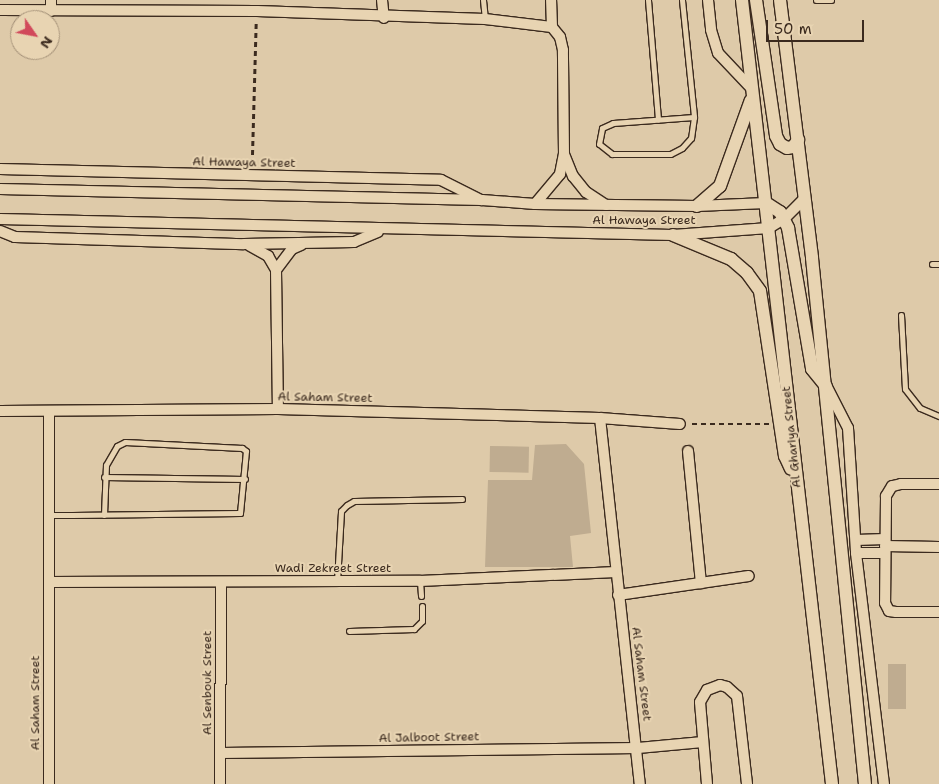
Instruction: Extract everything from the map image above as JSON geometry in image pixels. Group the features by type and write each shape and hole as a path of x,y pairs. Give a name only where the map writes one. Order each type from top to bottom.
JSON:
{"street":[{"path":"382,0 384,18"},
{"path":"535,204 560,174 564,154 563,50 560,37 552,27 551,0"},
{"path":"697,206 720,186 728,172 752,92 718,53 711,30 708,0"},
{"name":"Al Ghariya Street","path":"742,0 832,784"},
{"path":"756,0 776,136 780,144 787,148 793,146 798,140"},
{"path":"780,0 826,386 865,784"},
{"path":"0,10 51,5 257,11 384,18 486,19 552,27"},
{"path":"564,154 573,176 586,192 606,206"},
{"name":"Al Hawaya Street","path":"0,169 441,180 482,200"},
{"name":"Al Hawaya Street","path":"0,189 482,200 606,206 697,206 766,203"},
{"name":"Al Hawaya Street","path":"0,219 382,230 673,235 769,228 785,218 804,199"},
{"path":"766,203 785,218 812,369 826,386 848,428 856,553 884,784"},
{"name":"Al Hawaya Street","path":"0,231 15,237 304,244 354,242 382,230"},
{"path":"673,235 731,259 747,273 760,291 785,456 796,480"},
{"path":"244,244 268,256 276,270 278,409"},
{"path":"276,270 292,249 304,244"},
{"name":"Al Saham Street","path":"0,411 278,409 600,418 680,424"},
{"name":"Al Saham Street","path":"49,784 50,412"},
{"name":"Al Saham Street","path":"600,418 618,595 638,748 640,784"},
{"path":"688,451 701,583"},
{"path":"939,484 892,486 886,496 885,546 885,603 889,611 939,612"},
{"path":"856,540 885,546 939,547"},
{"path":"856,553 885,546"},
{"name":"Wadi Zekreet Street","path":"49,582 420,582 616,572"},
{"path":"618,595 749,576"},
{"name":"Al Senbouk Street","path":"220,784 221,582"},
{"path":"707,784 703,695 714,686 728,687 737,696 747,784"},
{"name":"Al Jalboot Street","path":"221,753 638,748 704,742"}],"lane":[{"path":"483,0 486,19"},
{"path":"648,0 658,120"},
{"path":"682,0 694,117 691,138 682,148 670,154 612,154 599,144 600,133 607,125 694,117"},
{"path":"816,0 831,0"},
{"path":"932,264 939,264"},
{"path":"901,315 905,389 920,408 939,416"},
{"path":"49,515 104,515 240,513 247,456 242,448 125,442 110,455 104,477 104,515"},
{"path":"104,477 244,479"},
{"path":"337,582 341,511 347,505 354,501 462,499"},
{"path":"420,582 421,596"},
{"path":"349,631 414,630 422,621 422,606"}],"path":[{"path":"251,175 257,11"},
{"path":"680,424 780,424"}],"shaded area":[{"path":"566,444 584,464 591,533 570,536 573,567 485,567 488,480 532,480 535,445"},
{"path":"490,446 529,447 529,473 490,472"},
{"path":"888,664 906,664 906,709 888,709"}]}
